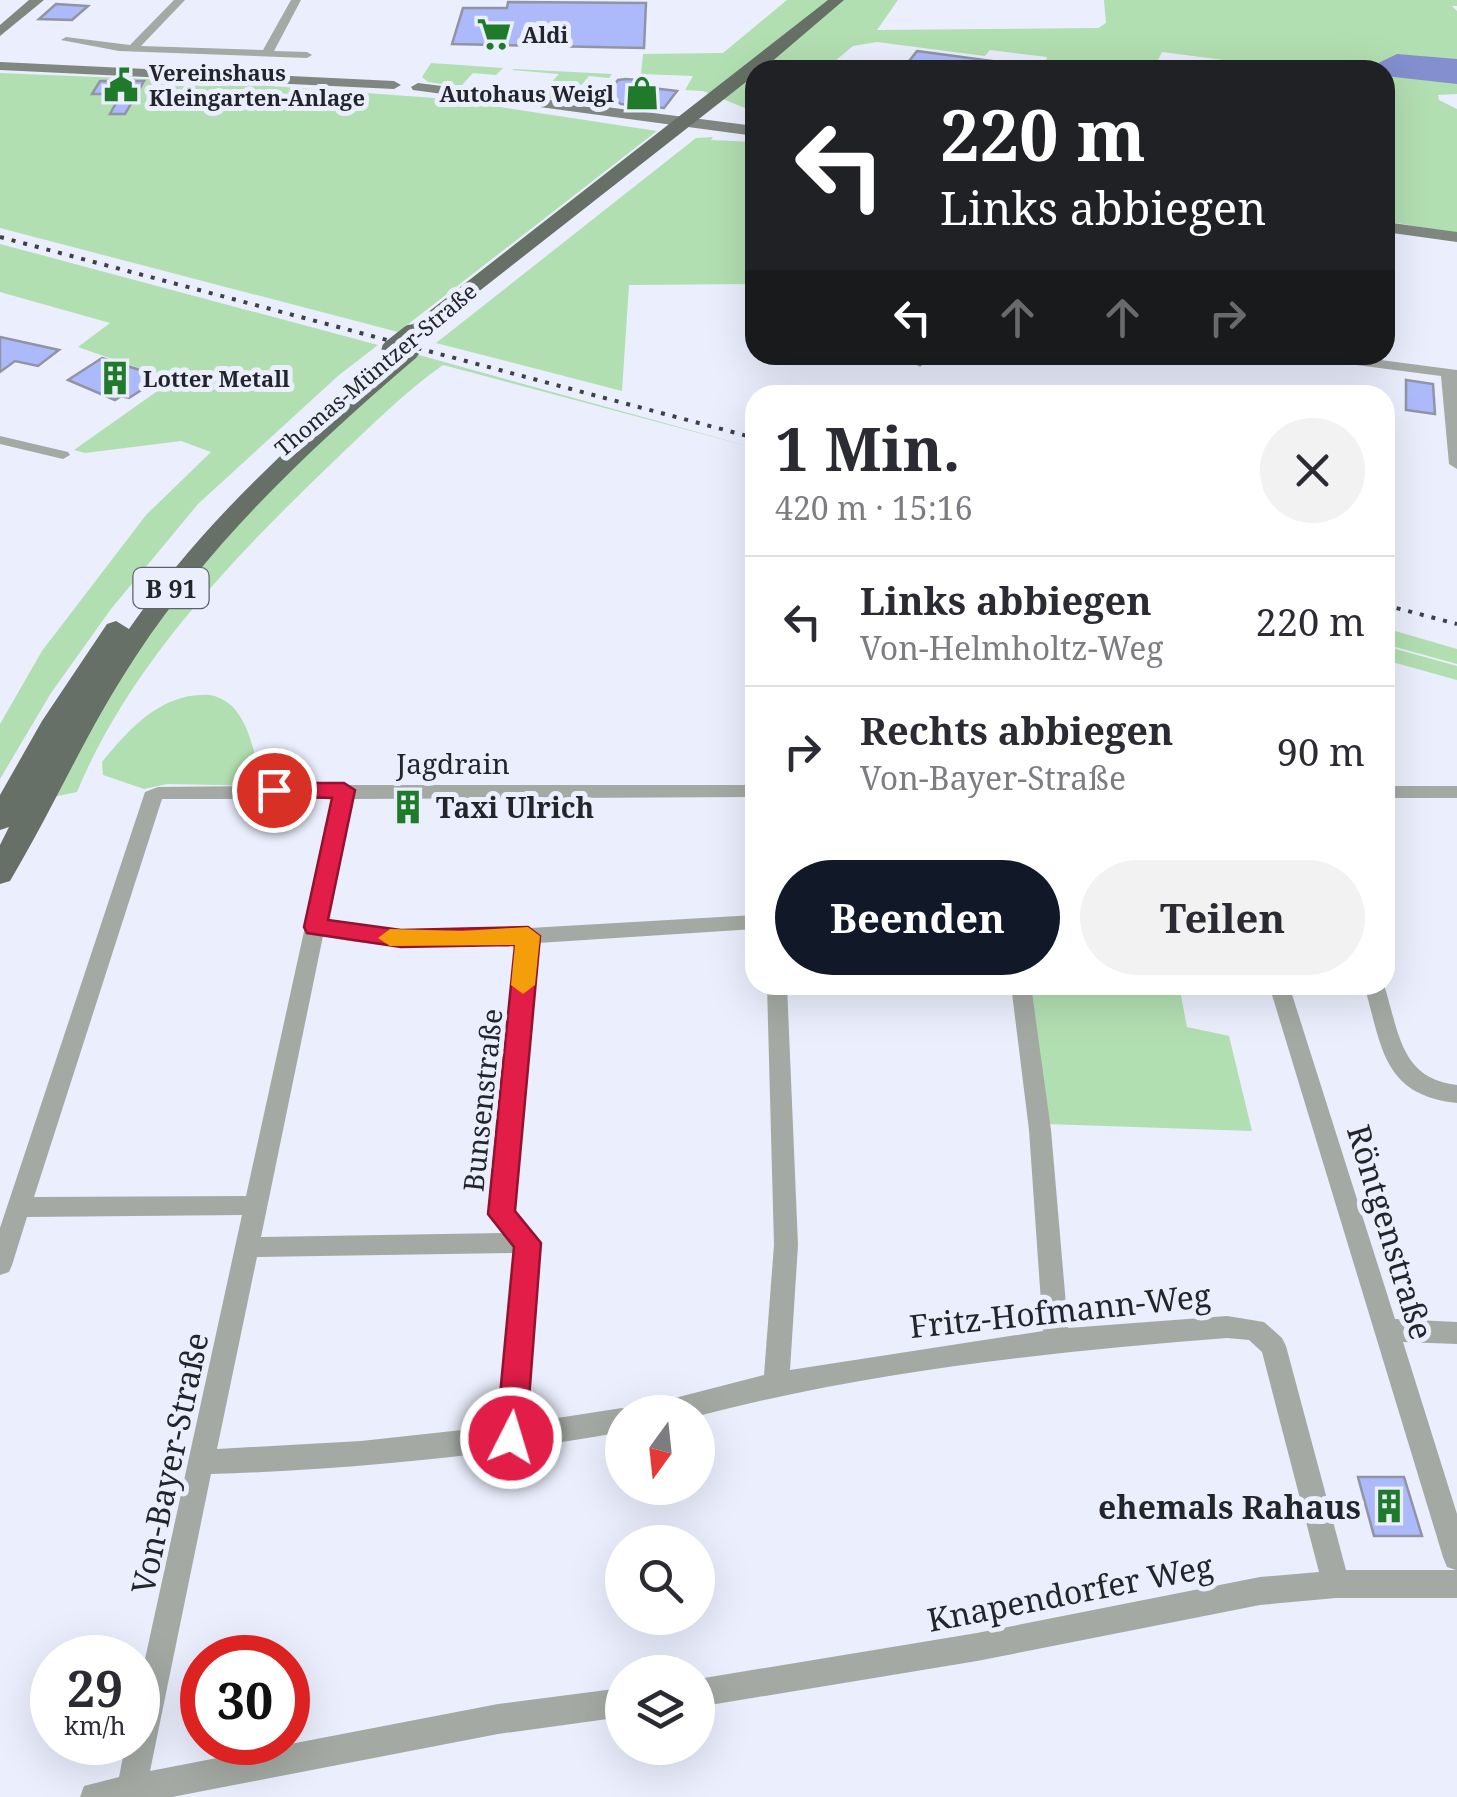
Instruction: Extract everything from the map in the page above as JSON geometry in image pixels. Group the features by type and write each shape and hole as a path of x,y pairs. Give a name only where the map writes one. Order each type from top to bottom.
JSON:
{"main road":[{"path":"0,32 37,0"},
{"name":"Thomas-Müntzer-Straße","path":"768,60 837,0"},
{"path":"786,60 852,0"},
{"path":"0,64 394,85 412,80 420,84 418,87 745,132"},
{"name":"Thomas-Müntzer-Straße","path":"0,820 64,706 160,572 269,456 694,124 745,80"},
{"name":"Thomas-Müntzer-Straße","path":"694,124 745,92"},
{"path":"1395,228 1457,237"},
{"name":"Thomas-Müntzer-Straße","path":"0,874 74,730 164,598 288,460 410,345"}],"street":[{"path":"132,48 180,0"},
{"path":"268,53 296,0"},
{"path":"66,40 132,48 307,55"},
{"path":"1389,365 1453,373 1457,464"},
{"path":"0,440 63,456"},
{"name":"Jagdrain","path":"19,1207 152,797 168,790 745,792"},
{"name":"Von-Bayer-Straße","path":"132,1789 344,790"},
{"path":"1395,792 1457,792"},
{"path":"315,927 401,938 528,936 652,925 745,922"},
{"name":"Bunsenstraße","path":"528,936 501,1214 528,1243"},
{"path":"776,1384 786,1245 777,995"},
{"path":"1023,995 1040,1130 1056,1340"},
{"name":"Röntgenstraße","path":"1282,995 1457,1557"},
{"path":"1377,995 1403,1072 1416,1086 1448,1094"},
{"path":"0,1265 19,1207 236,1204 256,1208"},
{"path":"248,1248 528,1243 511,1438"},
{"name":"Fritz-Hofmann-Weg","path":"715,1400 776,1384 1056,1340 1226,1327 1255,1330 1273,1346 1336,1584"},
{"path":"1388,1330 1457,1333"},
{"path":"204,1462 313,1460 511,1438 605,1423"},
{"name":"Knapendorfer Weg","path":"715,1690 977,1647 1260,1591 1336,1584 1457,1584"},
{"path":"95,1797 498,1719 605,1705"}],"green space":[{"path":"787,0 898,0 877,30 1098,28 1106,23 1104,0 1457,0 1457,6 1452,6 1457,11 1457,94 1438,95 1439,100 1457,109 1457,233 1395,223 1395,60 1223,60 1162,52 1158,60 1046,60 1047,57 990,50 985,56 877,42 853,46 836,60 745,60 745,108 703,91 685,90 693,76 641,74 643,54 723,53"},
{"path":"431,63 503,68 496,75 473,73 462,85 483,88 477,89 428,82 422,77"},
{"path":"512,70 612,74 609,78 589,76 568,101 538,97 559,74"},
{"path":"0,73 218,82 448,99 657,131 398,332 0,228"},
{"path":"696,138 745,142 745,284 629,285 622,391 436,343"},
{"path":"0,244 378,345 339,375 198,504 111,609 51,693 0,779 0,724 42,651 146,515 211,452 181,441 85,453 74,450 173,380 78,347 110,323 0,292"},
{"path":"419,355 745,445 443,365 373,424 223,574 188,614 126,700 77,792 48,798 117,676 227,531 347,411"},
{"path":"1395,631 1457,649 1457,664 1395,647"},
{"path":"1395,649 1457,666 1457,680 1395,663"},
{"path":"210,695 238,713 258,767 269,773 272,786 167,784 144,789 103,775 102,762 148,715 177,699"},
{"path":"1028,995 1181,995 1187,1027 1229,1036 1252,1131 1046,1124"}],"water":[{"path":"1397,54 1457,59 1457,84 1395,77 1395,60 1385,60"}],"building":[{"path":"508,2 646,3 644,48 452,44 463,8 507,8"},
{"path":"56,4 88,6 72,20 39,19"},
{"path":"917,51 985,60 910,60"},
{"name":"Autohaus Weigl","path":"618,80 649,81 644,87 677,91 664,108 621,104 607,95"},
{"path":"100,81 144,81 125,114 110,114 121,94 92,94"},
{"path":"0,337 59,350 38,366 15,361 0,372"},
{"name":"Lotter Metall","path":"102,358 162,377 129,398 121,396 115,400 68,380"},
{"path":"1406,380 1433,384 1435,414 1406,410"},
{"name":"ehemals Rahaus","path":"1358,1477 1404,1477 1422,1536 1374,1536"}],"railway":[{"path":"0,237 745,435"},
{"path":"1395,608 1457,624"}],"slow traffic":[{"path":"390,938 462,940 528,936 523,985"}],"place":[{"name":"Aldi","path":"494,34"},
{"name":"Vereinshaus Kleingarten-Anlage","path":"121,85"},
{"name":"Autohaus Weigl","path":"642,93"},
{"name":"Lotter Metall","path":"115,378"},
{"name":"Taxi Ulrich","path":"408,807"},
{"name":"ehemals Rahaus","path":"1389,1506"}],"route":[{"path":"274,790 344,790 315,927 353,935 401,938 528,936 501,1214 528,1243 511,1438"}]}
